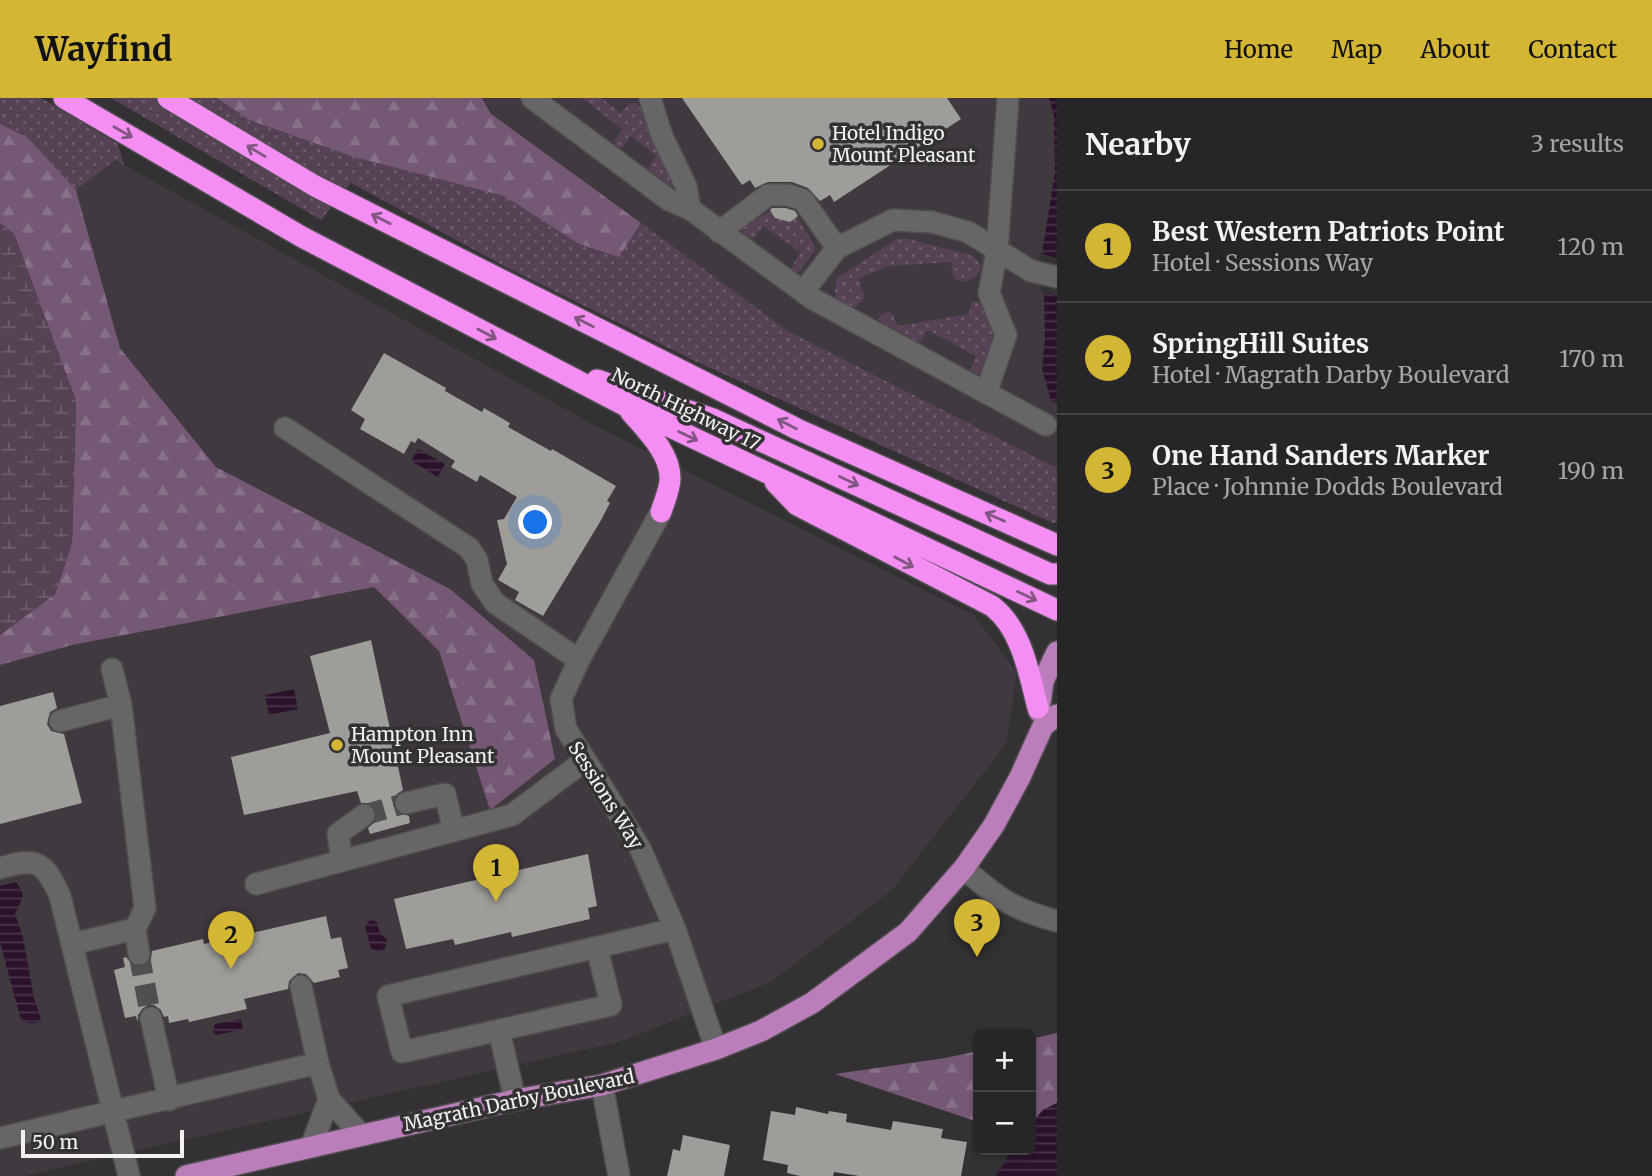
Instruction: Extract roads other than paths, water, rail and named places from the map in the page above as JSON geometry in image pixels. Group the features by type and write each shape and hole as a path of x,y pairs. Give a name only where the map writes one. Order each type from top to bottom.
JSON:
{"highway":[{"name":"North Highway 17","path":"64,98 302,237 626,406 1057,610"},
{"name":"North Highway 17","path":"168,98 315,186 797,429 1057,545"},
{"path":"535,359 713,419 1050,574 1057,574"},
{"path":"626,406 660,449 666,462 670,478 661,512"},
{"path":"766,473 797,505 992,607 1004,616 1025,659 1046,717"}],"main road":[{"name":"Magrath Darby Boulevard","path":"186,1176 515,1100 602,1085 716,1049 761,1031 812,1003 908,932 964,868 994,825 1020,777 1046,717 1042,681 1057,652"}],"street":[{"path":"532,98 669,200 690,209 803,292 1046,425"},
{"path":"650,98 662,136 686,186 690,209"},
{"path":"986,393 1006,335 989,293 997,251 1008,98"},
{"path":"719,232 768,195 788,195 803,200 837,248"},
{"path":"803,292 837,248 893,220 932,222 968,232 1031,271 1057,277"},
{"path":"285,428 469,548 477,560 482,584 495,603 579,660"},
{"name":"Sessions Way","path":"661,512 579,660 561,699 566,729 640,848 674,929 716,1049"},
{"path":"112,669 121,705 145,908 135,929 139,954"},
{"path":"60,722 121,705"},
{"path":"256,884 512,815 584,761"},
{"path":"406,803 445,794 454,831"},
{"path":"342,861 338,834 364,815"},
{"path":"0,868 24,861 40,865 53,880 60,896 129,1176"},
{"path":"964,868 1001,899 1027,913 1057,921"},
{"path":"72,944 135,929"},
{"path":"597,948 611,1005 402,1052 388,996 674,929"},
{"path":"301,986 329,1100 360,1135"},
{"path":"151,1018 169,1100"},
{"path":"499,1030 515,1100"},
{"path":"0,1138 318,1063"},
{"path":"602,1085 619,1176"},
{"path":"311,1147 329,1100"}],"tunnel":[{"path":"364,815 406,803"},
{"path":"139,954 151,1018"}],"place":[{"name":"Hotel Indigo Mount Pleasant","path":"818,144"},
{"name":"Hampton Inn Mount Pleasant","path":"337,745"},
{"name":"Best Western Patriots Point","path":"496,902"},
{"name":"One Hand Sanders Marker","path":"977,957"},
{"name":"SpringHill Suites","path":"231,969"}]}
